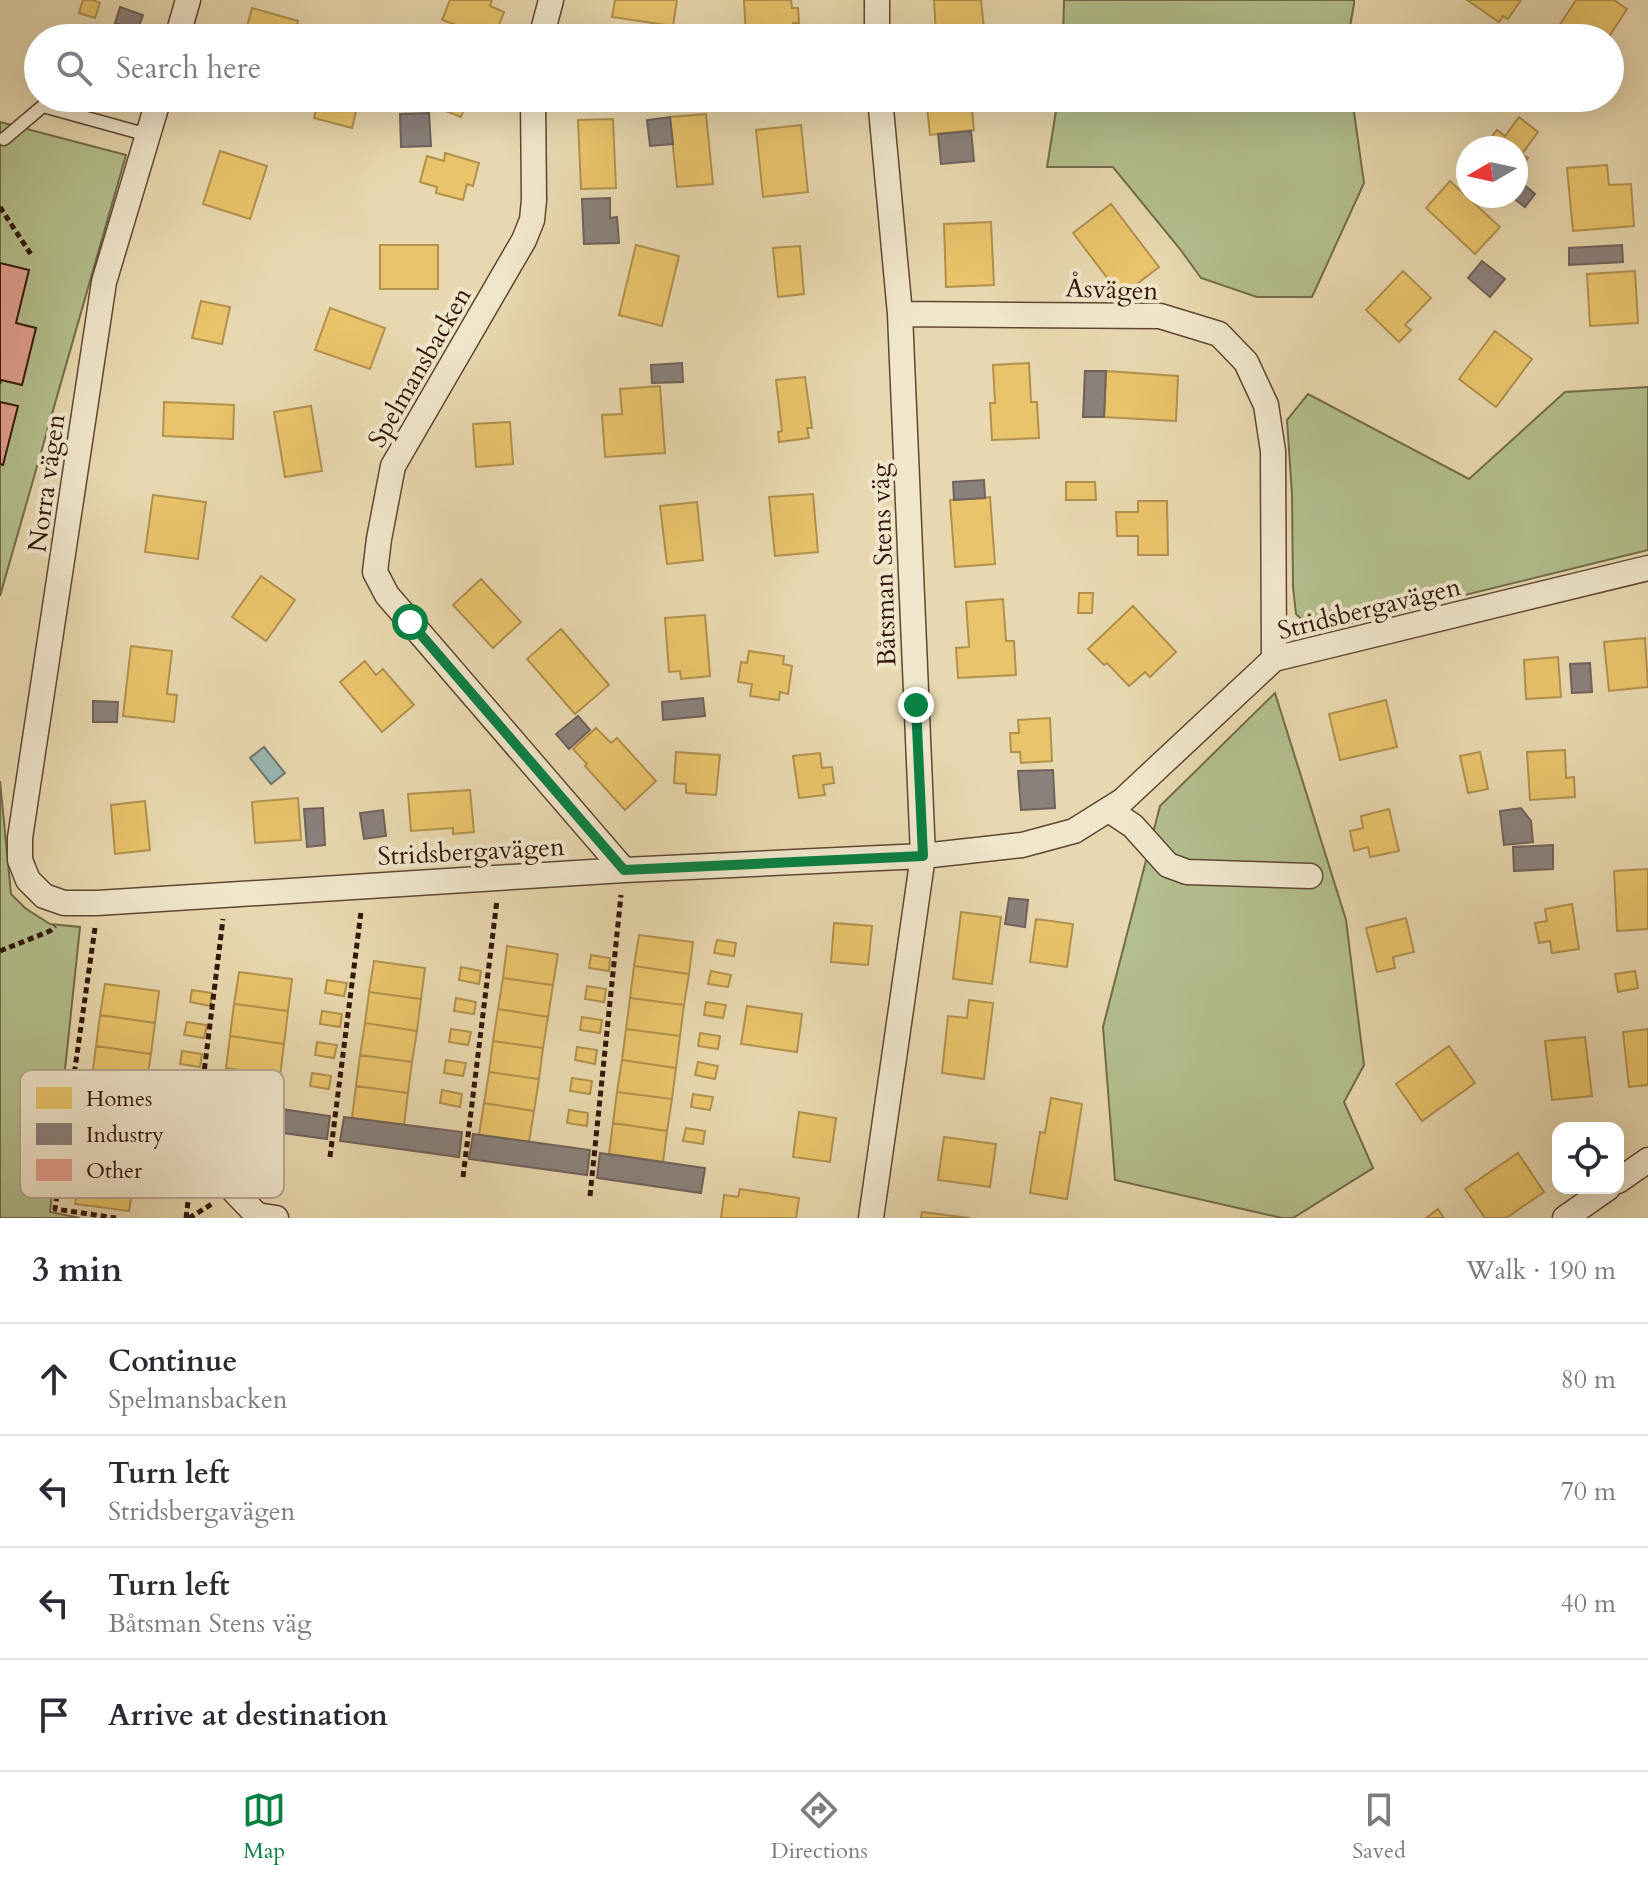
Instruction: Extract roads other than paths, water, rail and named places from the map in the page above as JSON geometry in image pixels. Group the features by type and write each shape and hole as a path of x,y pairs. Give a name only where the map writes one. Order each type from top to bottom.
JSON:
{"street":[{"path":"181,24 188,0"},
{"path":"545,24 551,0"},
{"path":"877,0 877,24"},
{"name":"Norra vägen","path":"64,903 44,896 28,880 20,860 20,838 104,282 155,112"},
{"name":"Spelmansbacken","path":"533,112 532,220 524,240 393,466 375,572 387,595 624,870"},
{"name":"Båtsman Stens väg","path":"871,1218 923,856 900,314 881,112"},
{"name":"Åsvägen","path":"900,314 1160,316 1219,334 1246,362 1266,405 1273,451 1274,659"},
{"name":"Stridsbergavägen","path":"64,903 923,856 1022,845 1074,831 1122,801 1274,659 1648,568"},
{"path":"1109,810 1133,826 1168,865 1187,872 1310,876"},
{"path":"1624,1177 1648,1160"},
{"path":"1565,1218 1599,1194"},
{"path":"241,1198 257,1215 276,1218"}],"lane":[{"path":"4,139 36,112"},
{"path":"65,112 148,135"}],"water":[{"path":"264,747 285,773 271,784 250,758"}]}
